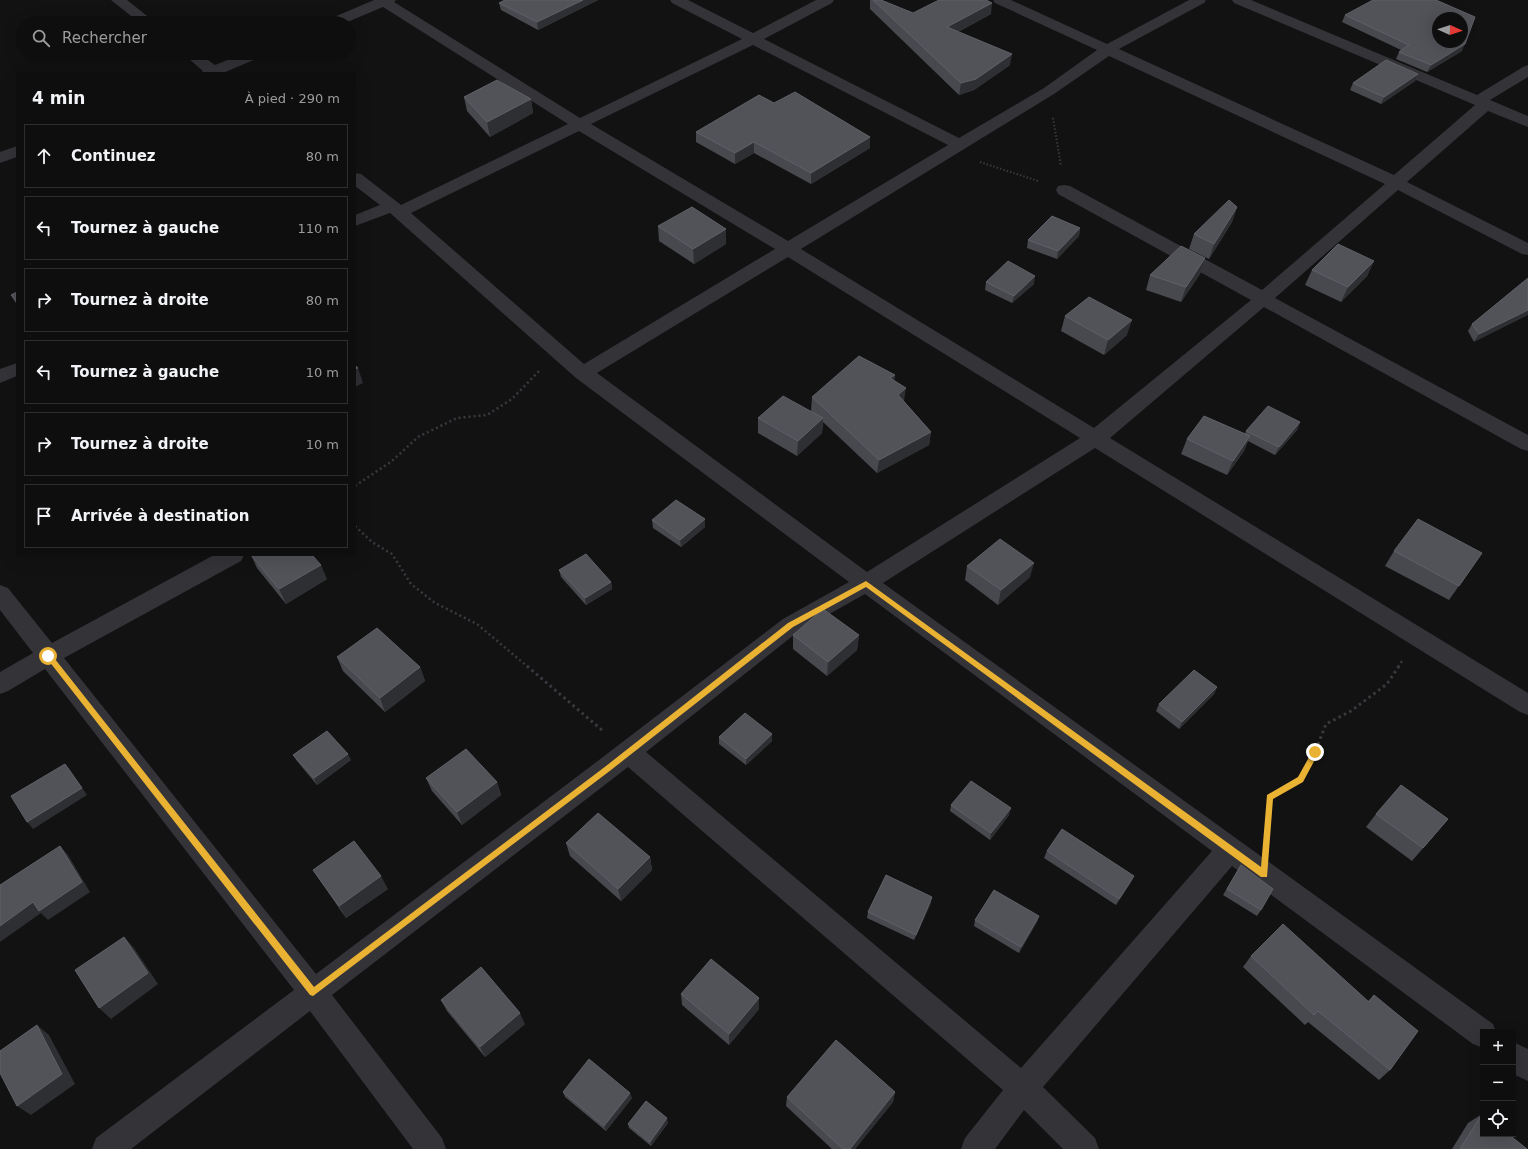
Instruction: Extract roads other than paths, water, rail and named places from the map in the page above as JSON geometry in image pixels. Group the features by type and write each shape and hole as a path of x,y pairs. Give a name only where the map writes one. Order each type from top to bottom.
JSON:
{"street":[{"path":"118,0 140,16"},
{"path":"676,0 752,39 954,148"},
{"path":"356,221 396,209 579,124 752,39 826,0"},
{"path":"1000,0 1395,182 1528,250"},
{"path":"583,373 1049,92 1107,50 1199,0"},
{"path":"1239,0 1528,122"},
{"path":"349,16 384,1 579,124 788,249 1528,705"},
{"path":"197,60 212,72 241,60"},
{"path":"107,1149 628,752 791,625 866,583 1096,438 1263,299 1395,182 1482,102 1528,70"},
{"path":"0,157 16,151"},
{"path":"356,179 396,209 583,373 866,583 1480,1032"},
{"path":"1064,190 1528,444"},
{"path":"0,376 16,369"},
{"path":"0,684 48,656 231,556"},
{"path":"0,594 313,992 430,1149"},
{"path":"628,752 1023,1088 1084,1149"},
{"path":"976,1149 1023,1088 1230,849"},
{"path":"1516,1058 1528,1067"}]}
